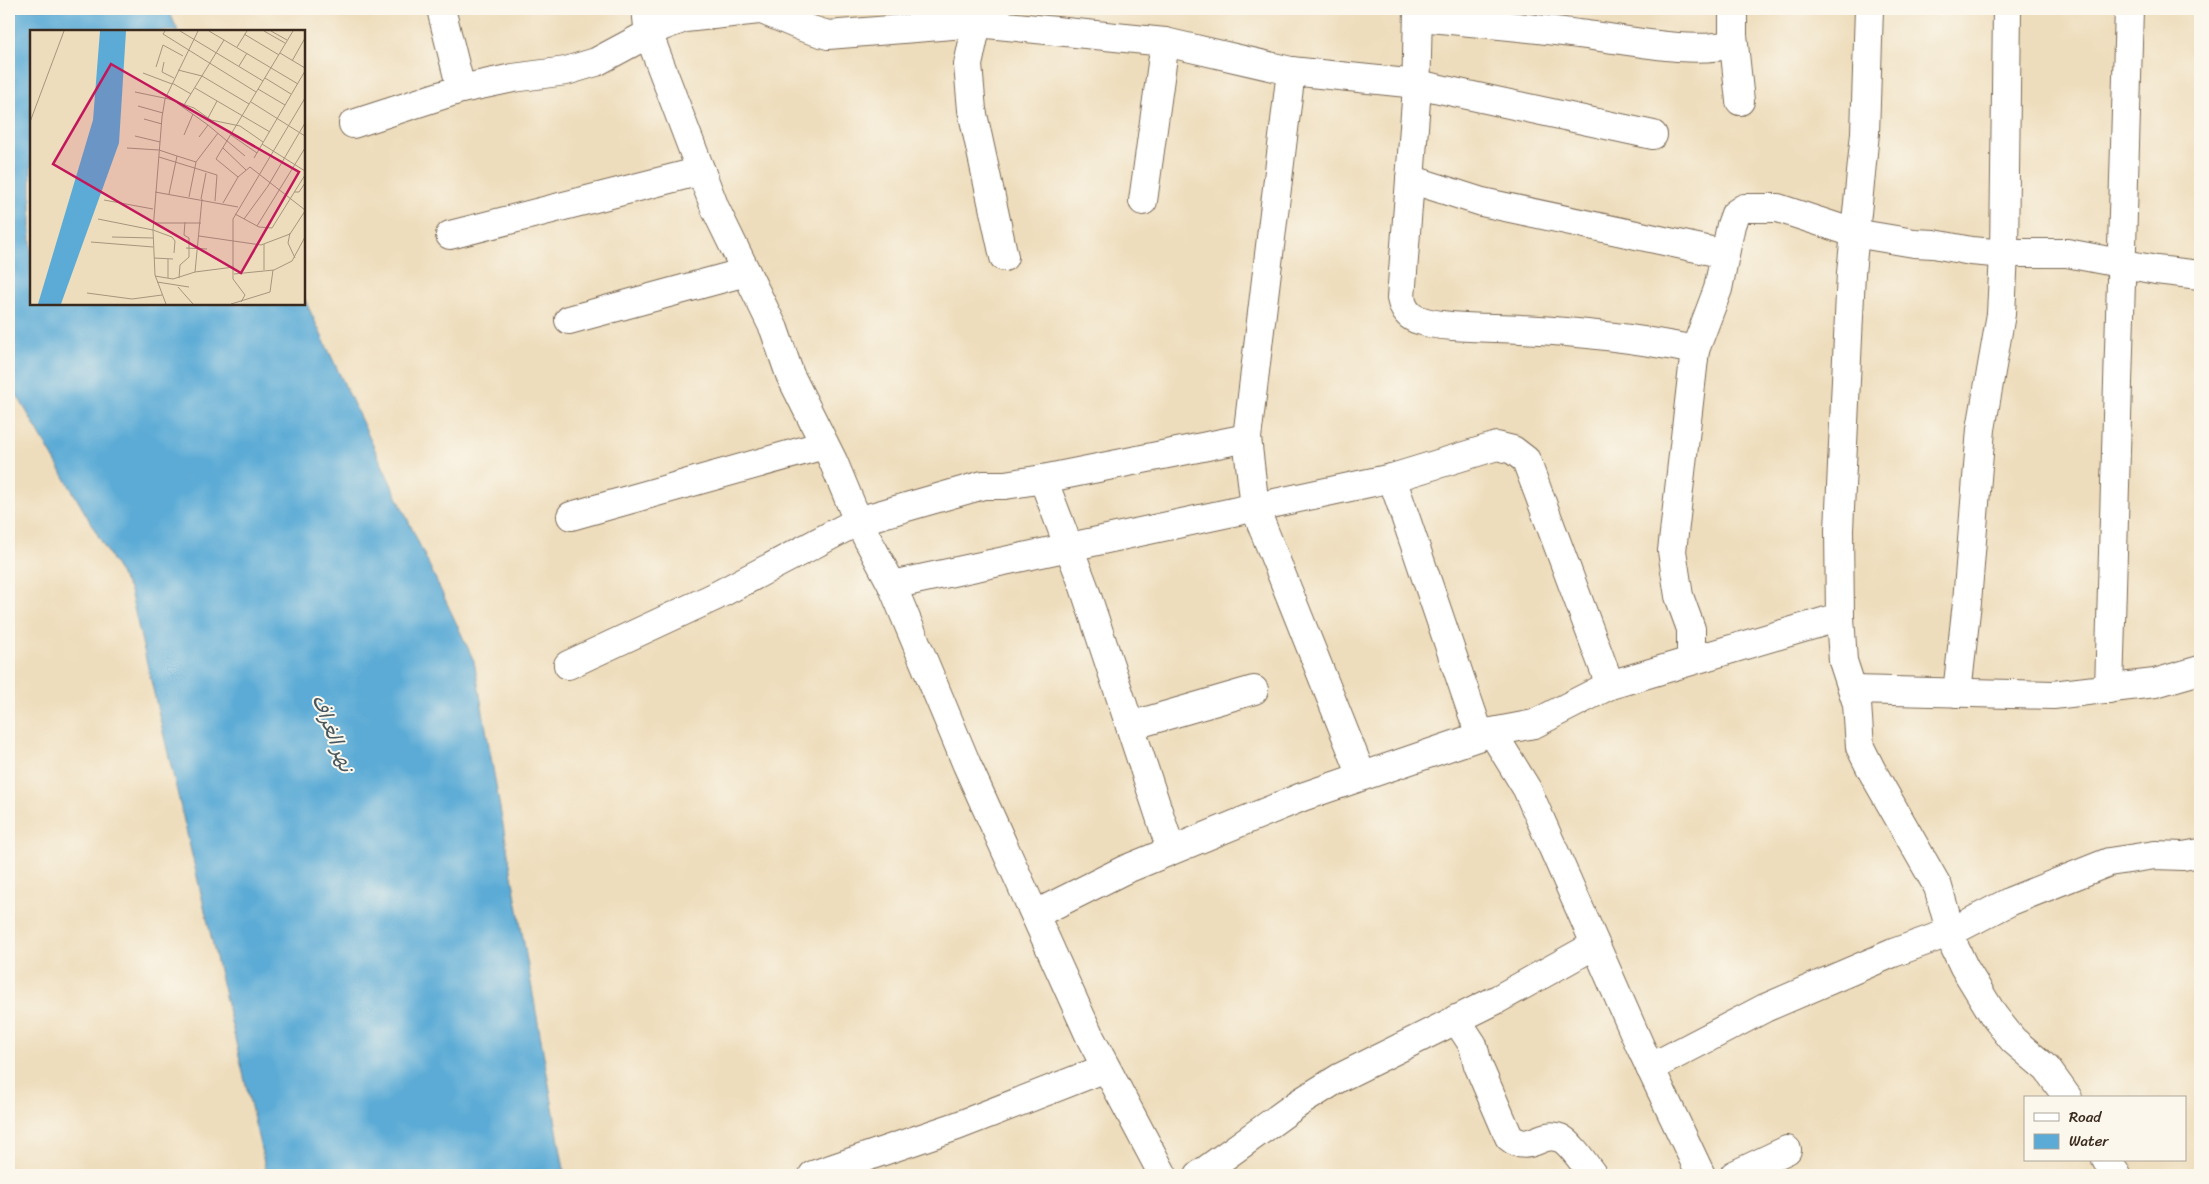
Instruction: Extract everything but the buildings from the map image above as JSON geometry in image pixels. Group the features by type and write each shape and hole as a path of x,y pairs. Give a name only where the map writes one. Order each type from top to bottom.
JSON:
{"street":[{"path":"441,9 461,88"},
{"path":"352,124 461,88 512,78 566,71 596,62 647,22 766,9 805,28 828,35 977,23 1165,42 1291,71 1417,84 1653,134"},
{"path":"1733,9 1734,44 1740,101"},
{"path":"1869,9 1866,133 1854,233 1838,530 1843,661 1858,704 1860,747 1938,887 1951,932 1964,966 1994,1016 2013,1040 2047,1069 2067,1096"},
{"path":"1957,693 1967,602 1977,462 1985,398 2001,314 2004,253 2007,9"},
{"path":"2109,690 2130,9"},
{"path":"1695,350 1647,340 1601,334 1452,325 1420,321 1412,317 1403,306 1401,298 1417,84 1418,13 1658,45 1721,48 1734,44"},
{"path":"647,22 715,208 774,330 790,375 858,521 892,586 968,765 1091,1039 1163,1175"},
{"path":"977,23 968,65 972,110 1004,257"},
{"path":"1143,200 1165,42"},
{"path":"1291,71 1247,438 1255,508 1362,776"},
{"path":"450,235 701,171"},
{"path":"1410,178 1482,202 1725,254"},
{"path":"1691,660 1691,629 1679,596 1672,551 1695,350 1718,289 1735,214 1744,208 1778,208 1854,233 1971,251 2067,253 2122,264 2200,275"},
{"path":"569,320 746,272"},
{"path":"568,665 714,598 858,521 890,510 983,485 1005,485 1043,479 1247,438"},
{"path":"571,516 824,445"},
{"path":"892,586 1392,478 1497,446 1513,450 1526,460 1610,686"},
{"path":"1392,478 1486,734 1527,789 1650,1068 1701,1175"},
{"path":"1043,479 1070,548 1171,850"},
{"path":"1036,914 1090,886 1171,850 1302,797 1486,734 1534,724 1610,686 1691,660 1840,617"},
{"path":"1854,690 2053,695 2109,690 2155,683 2200,670"},
{"path":"1130,726 1254,690"},
{"path":"1650,1068 1765,1008 1893,953 1951,932 2010,901 2109,862 2155,855 2184,856 2200,853"},
{"path":"1199,1175 1299,1103 1339,1078 1498,999 1595,945"},
{"path":"1456,1019 1472,1045 1478,1065 1509,1138 1520,1145 1546,1138 1560,1138 1572,1147 1593,1175"},
{"path":"813,1175 957,1126 1106,1068"},
{"path":"1734,1175 1787,1150"}],"water":[{"name":"نهر الغراف","path":"9,9 168,9 178,30 30,30 30,305 305,305 305,300 474,661 565,1175 267,1175 130,591 9,381"}]}
